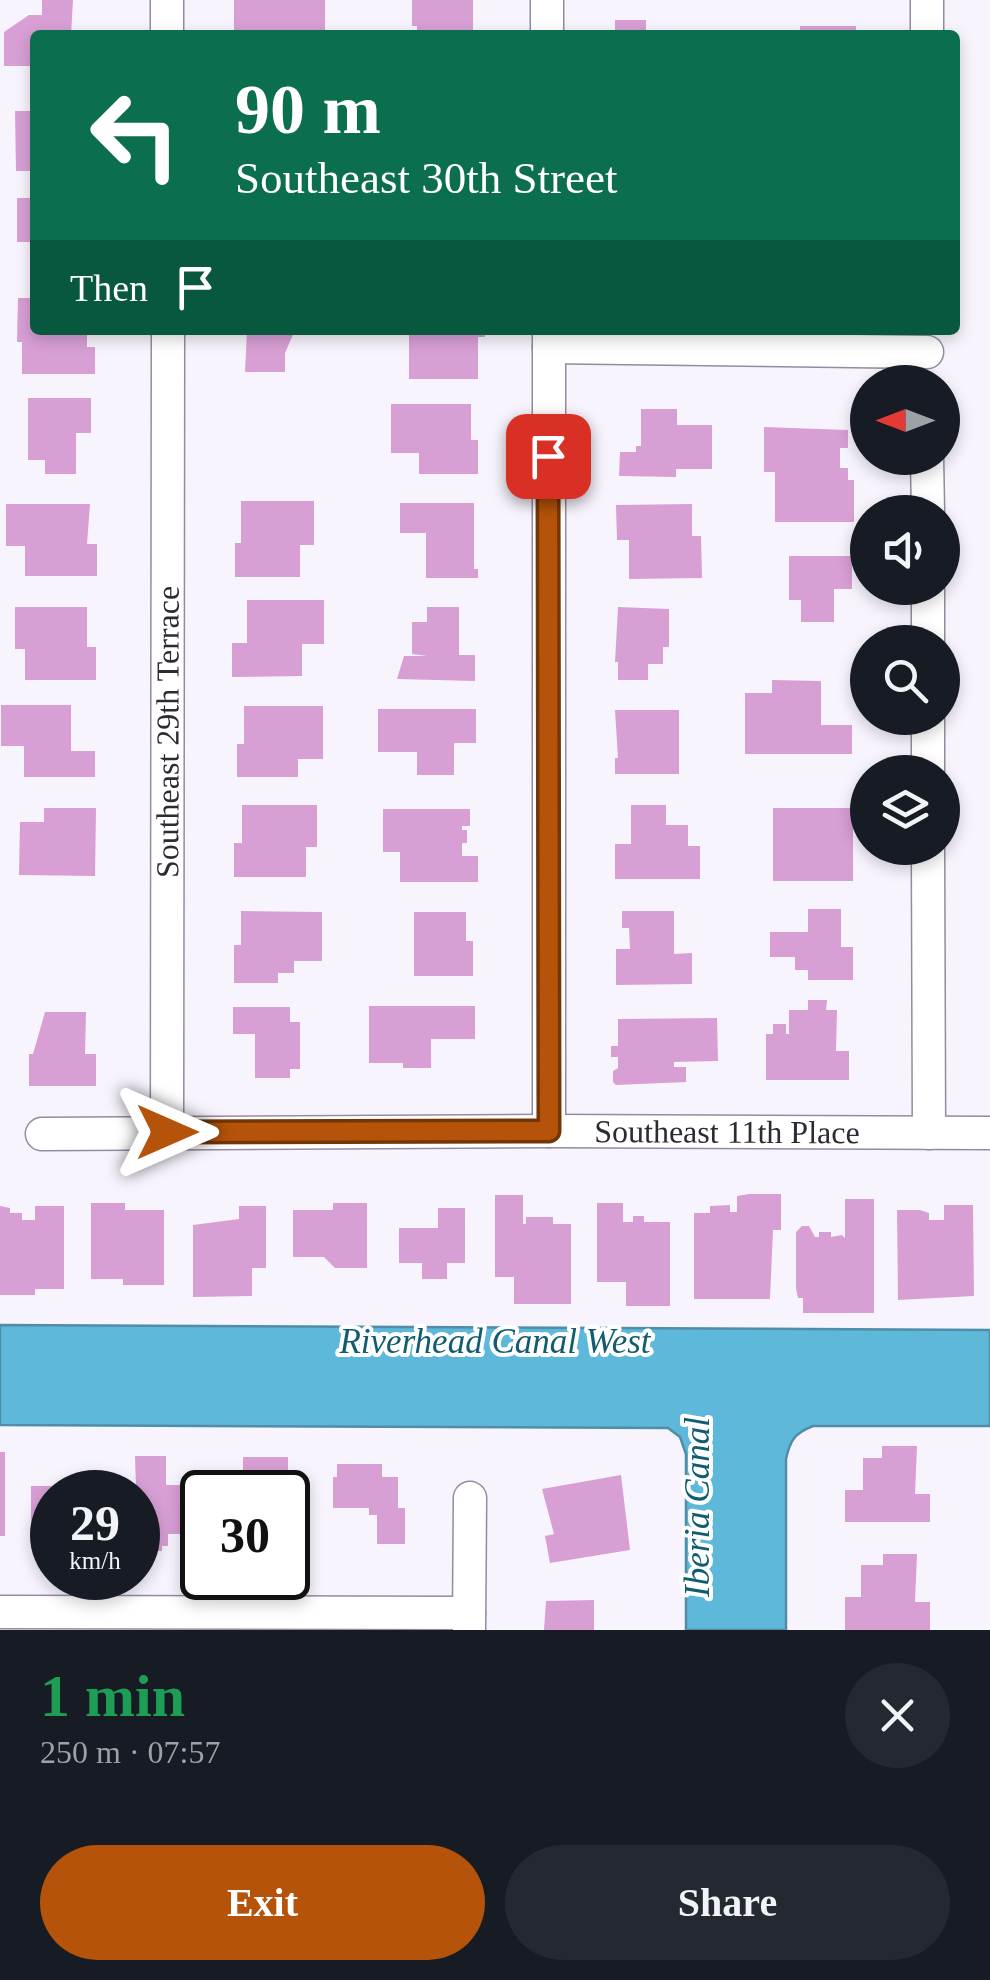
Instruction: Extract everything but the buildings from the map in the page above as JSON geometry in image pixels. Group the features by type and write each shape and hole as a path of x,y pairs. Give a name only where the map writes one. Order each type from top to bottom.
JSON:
{"street":[{"path":"167,0 168,30"},
{"path":"547,0 547,30"},
{"path":"927,0 927,30"},
{"name":"Southeast 29th Terrace","path":"167,1132 168,335"},
{"path":"549,1131 549,339 927,355"},
{"path":"928,865 929,1133"},
{"name":"Southeast 11th Place","path":"42,1134 990,1133"},
{"path":"0,1612 469,1621 470,1498"}],"water":[{"path":"0,1325 990,1330 990,1426 813,1426 802,1431 792,1442 786,1459 786,1630 686,1630 686,1454 680,1437 668,1428 0,1425"}],"route":[{"path":"167,1132 549,1131 548,456"}],"water label":[{"name":"Riverhead Canal West","path":"495,1341"},
{"name":"Iberia Canal","path":"697,1507"}]}
